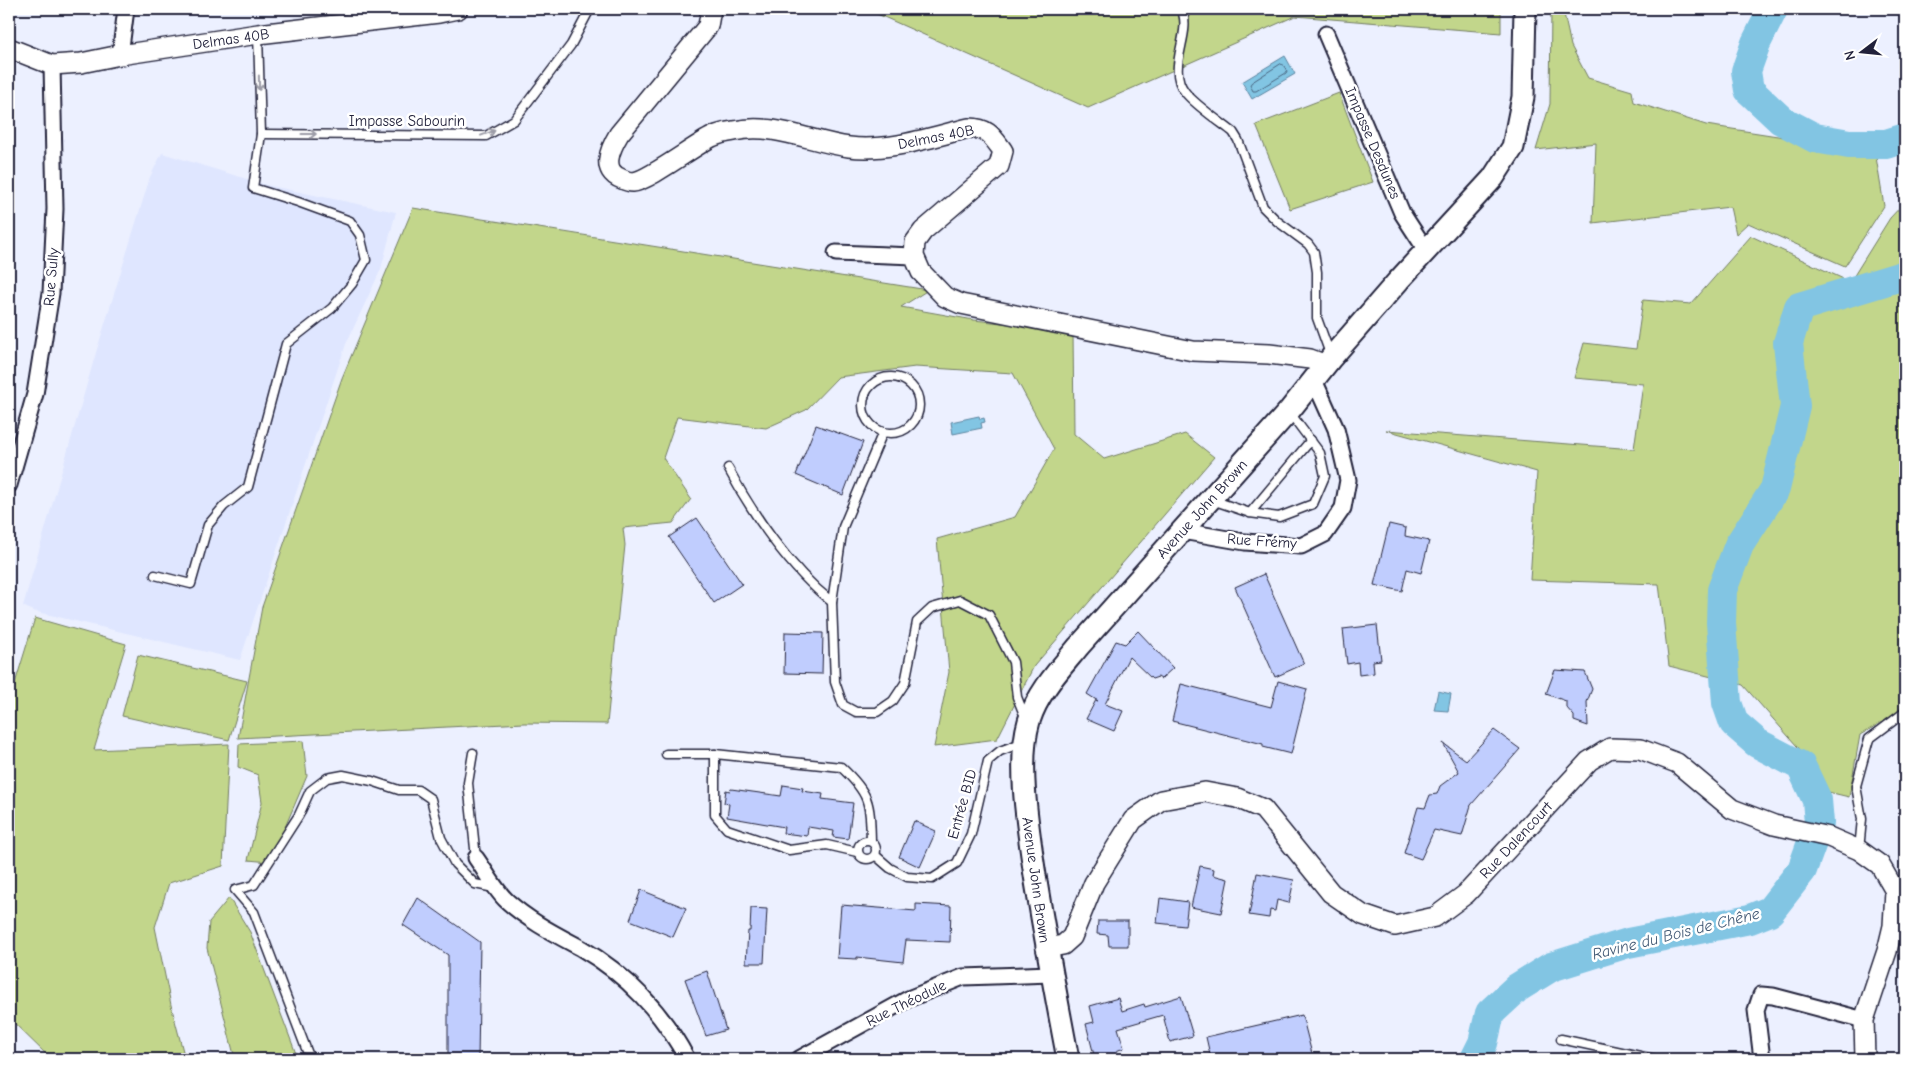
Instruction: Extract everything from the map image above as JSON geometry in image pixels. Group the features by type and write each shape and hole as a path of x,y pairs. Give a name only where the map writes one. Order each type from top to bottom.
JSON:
{"main road":[{"name":"Avenue John Brown","path":"1068,1059 1046,948 1026,818 1026,742 1030,720 1048,683 1289,411 1426,250 1493,178 1513,147 1523,97 1525,9"}],"street":[{"path":"120,55 126,9"},
{"name":"Delmas 40B","path":"9,48 52,65 81,63 120,55 258,34 439,13 458,9"},
{"name":"Delmas 40B","path":"711,9 708,26 619,134 611,147 608,160 611,170 621,179 634,182 648,176 713,136 735,130 770,129 850,147 866,148 890,146 969,128 980,128 992,135 1003,151 999,166 923,231 915,242 914,256"},
{"name":"Impasse Desdunes","path":"1326,34 1402,213 1426,250"},
{"name":"Rue Sully","path":"9,485 12,463 35,394 51,293 55,209 52,65"},
{"path":"836,253 914,256 920,272 928,282 945,297 961,304 1193,351 1269,354 1310,359 1324,368"},
{"name":"Rue Frémy","path":"1182,531 1245,542 1301,546 1326,534 1343,508 1348,480 1324,368"},
{"name":"Rue Dalencourt","path":"1046,948 1063,945 1072,937 1094,883 1133,820 1161,800 1205,792 1237,798 1263,809 1331,893 1363,915 1395,926 1435,917 1466,894 1589,761 1610,748 1640,749 1677,763 1732,809 1774,825 1829,837 1859,850 1880,865 1895,891 1893,926 1887,951 1864,1020 1865,1059"},
{"path":"476,858 506,900 542,928 608,965 632,985 678,1043 686,1059"},
{"name":"Rue Théodule","path":"798,1059 908,999 962,977 1051,974"},
{"path":"1762,1059 1756,1010 1760,995 1773,996 1864,1020"}],"lane":[{"name":"Impasse Sabourin","path":"260,134 486,136 514,120 571,44 590,9"},
{"path":"1181,9 1184,15 1184,23 1178,66 1180,82 1185,92 1233,132 1238,140 1263,207 1277,221 1308,244 1314,252 1317,272 1317,318 1324,368"},
{"path":"155,575 191,584 208,525 224,506 248,487 286,344 332,308 352,284 366,260 360,235 350,222 298,202 253,188 260,134 258,34"},
{"path":"896,377 909,383 916,391 920,402 916,419 905,430 891,433 883,432 872,425 865,414 864,398 870,386 883,378 896,377"},
{"path":"1210,500 1250,512 1279,517 1313,504 1325,476 1320,452 1289,411"},
{"path":"883,432 843,527 832,602 835,682 842,705 856,712 878,712 893,701 905,684 910,650 917,622 932,608 960,600 989,615 1013,662 1017,697 1023,712 1030,720"},
{"path":"1250,512 1311,440"},
{"path":"728,468 745,499 793,565 816,590 832,602"},
{"path":"1859,850 1862,819 1856,786 1870,739 1905,712"},
{"name":"Entrée BID","path":"875,855 890,868 907,876 932,879 957,863 971,834 988,761 1000,751 1026,742"},
{"path":"473,754 468,783 476,858"},
{"path":"666,754 715,754 841,767 856,781 867,798 871,841"},
{"path":"715,754 715,815 727,829 789,850 827,844 858,852"},
{"path":"310,1059 254,912 236,890 254,885 299,815 310,791 327,778 344,775 372,780 399,790 418,790 430,799 442,838 455,864 475,884 498,890"},
{"path":"866,840 871,841 876,845 875,855 872,858 862,858 858,852 859,844 866,840"},
{"path":"1561,1039 1654,1059"}],"shaded area":[{"path":"162,153 266,185 396,212 381,269 346,344 240,660 33,611 23,606 95,356 150,177"}],"green space":[{"path":"866,9 1501,9 1501,33 1295,16 1088,108"},
{"path":"1551,9 1563,9 1571,46 1588,78 1632,91 1634,102 1706,125 1875,151 1884,206 1845,266 1748,223 1736,234 1730,207 1593,223 1596,143 1536,150 1550,104"},
{"path":"1339,93 1373,182 1290,209 1256,125"},
{"path":"1905,202 1905,702 1902,710 1860,735 1849,797 1824,791 1812,763 1743,685 1669,666 1659,584 1530,580 1537,472 1386,430 1634,449 1643,384 1574,378 1584,343 1636,349 1643,300 1691,304 1751,236 1850,282 1890,218"},
{"path":"413,208 928,290 901,307 974,320 1073,331 1074,434 1104,459 1185,434 1214,457 1034,666 997,739 934,747 949,672 937,539 1015,517 1054,449 1013,373 915,367 838,377 806,410 766,428 677,417 663,458 691,499 673,523 623,528 625,545 607,724 524,723 238,738 262,607 342,378"},
{"path":"35,618 126,644 94,750 229,744 223,866 169,883 155,927 171,1005 185,1059 51,1059 9,1018 9,703"},
{"path":"138,655 247,681 229,740 122,716"},
{"path":"303,741 307,776 270,862 248,860 262,802 258,775 238,767 239,744"},
{"path":"229,898 250,932 298,1059 235,1059 207,948 209,922"}],"water":[{"path":"1285,56 1295,74 1252,99 1242,82"},
{"path":"979,416 980,419 984,418 985,422 981,423 982,428 953,434 951,422"},
{"path":"1438,691 1451,694 1448,711 1434,710"}],"building":[{"path":"816,425 863,442 843,495 796,475"},
{"path":"697,518 742,584 714,603 669,537"},
{"path":"1389,524 1406,528 1405,536 1429,541 1421,573 1407,569 1402,591 1374,585"},
{"path":"1264,574 1304,664 1275,677 1235,587"},
{"path":"1377,625 1381,660 1373,661 1374,673 1359,675 1358,662 1347,664 1343,629"},
{"path":"1138,631 1173,668 1161,679 1158,677 1152,679 1129,657 1105,704 1123,711 1114,731 1086,719 1096,700 1098,701 1087,694 1116,641 1125,644"},
{"path":"785,632 823,633 822,674 784,673"},
{"path":"1555,670 1585,672 1592,689 1587,702 1588,726 1574,721 1574,716 1566,707 1566,701 1546,694"},
{"path":"1278,681 1307,689 1291,754 1263,747 1263,744 1172,721 1181,684 1271,707"},
{"path":"1494,730 1520,749 1471,805 1462,836 1434,830 1421,859 1404,853 1418,807 1425,808 1430,795 1437,794 1440,786 1459,772 1443,743 1466,760"},
{"path":"783,785 803,788 802,791 823,794 822,799 853,803 848,839 833,837 834,831 808,827 807,836 783,833 784,827 727,817 729,804 724,803 726,790 730,791 731,789 781,796"},
{"path":"914,821 936,831 920,867 899,857"},
{"path":"1200,866 1214,869 1213,875 1228,879 1221,913 1191,907"},
{"path":"1257,873 1294,880 1289,903 1277,900 1275,911 1270,910 1269,918 1249,915"},
{"path":"641,890 686,908 673,937 630,920"},
{"path":"418,898 480,942 478,1059 448,1059 448,955 403,925"},
{"path":"1160,898 1188,902 1185,926 1157,923"},
{"path":"916,904 951,906 950,942 906,940 903,962 857,957 857,959 837,958 841,905 916,911"},
{"path":"751,908 767,909 764,963 746,963"},
{"path":"1098,921 1128,921 1128,946 1109,946 1108,935 1097,934"},
{"path":"707,971 726,1030 706,1036 685,979"},
{"path":"1181,996 1193,1036 1170,1042 1163,1015 1118,1028 1124,1048 1116,1051 1118,1059 1095,1059 1086,1024 1094,1022 1090,1006 1118,998 1122,1011 1144,1004 1145,1007"},
{"path":"1302,1015 1312,1054 1282,1059 1211,1059 1206,1037"}],"waterway":[{"name":"Ravine du Bois de Chêne","path":"1773,9 1756,43 1746,71 1749,90 1781,120 1815,138 1849,144 1886,144 1905,138"},
{"name":"Ravine du Bois de Chêne","path":"1475,1059 1483,1043 1490,1013 1517,988 1551,967 1628,943 1750,919 1770,911 1802,870 1819,823 1817,800 1801,766 1757,743 1734,723 1727,703 1721,623 1722,590 1739,545 1775,489 1795,406 1788,343 1799,307 1905,275"}]}
